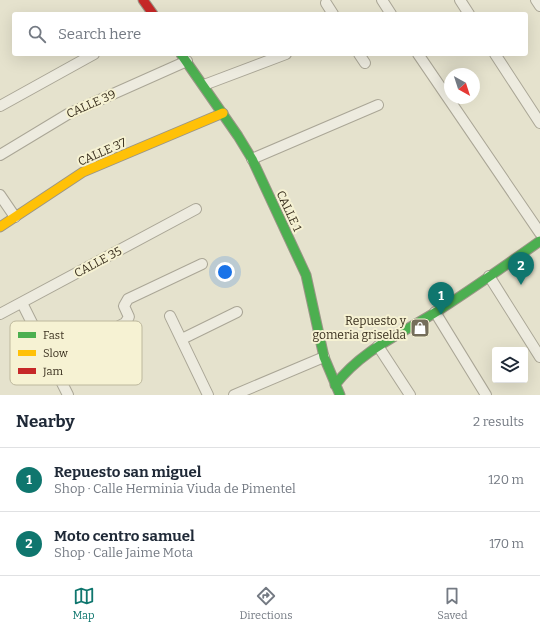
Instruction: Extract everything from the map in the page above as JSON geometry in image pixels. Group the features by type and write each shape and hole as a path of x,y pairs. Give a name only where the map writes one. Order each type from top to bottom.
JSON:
{"street":[{"path":"143,0 152,12"},
{"path":"382,0 390,12"},
{"path":"460,0 468,12"},
{"path":"536,0 540,6"},
{"path":"326,3 332,12"},
{"path":"0,106 90,56"},
{"path":"204,84 281,56"},
{"path":"360,56 365,63"},
{"path":"419,56 540,234"},
{"path":"496,56 540,123"},
{"name":"CALLE 1","path":"184,58 204,84 252,159 306,276 324,357 340,395"},
{"name":"CALLE 39","path":"0,155 68,114 184,58"},
{"path":"252,159 378,105"},
{"name":"CALLE 37","path":"0,227 83,172 223,113"},
{"path":"0,195 15,217"},
{"name":"CALLE 35","path":"0,314 196,209"},
{"path":"335,385 351,365 378,346 434,312 540,241"},
{"path":"126,321 129,317 124,306 128,299 202,264"},
{"path":"489,276 540,357"},
{"path":"22,303 31,321"},
{"path":"182,340 237,312"},
{"path":"434,312 486,395"},
{"path":"170,316 208,395"},
{"path":"378,346 410,395"},
{"path":"234,395 324,357"},
{"path":"63,385 68,395"}],"traffic: fast":[{"path":"182,56 238,136 252,159 306,275 324,357 340,395"},
{"path":"335,385 357,362 369,353 449,304 540,241"}],"traffic: slow":[{"path":"0,227 83,172 223,113"}],"traffic: jam":[{"path":"143,0 152,12"}],"place":[{"name":"Moto centro samuel","path":"521,285"},
{"name":"Repuesto san miguel","path":"441,315"},
{"name":"Repuesto y gomeria griselda","path":"420,328"}]}
